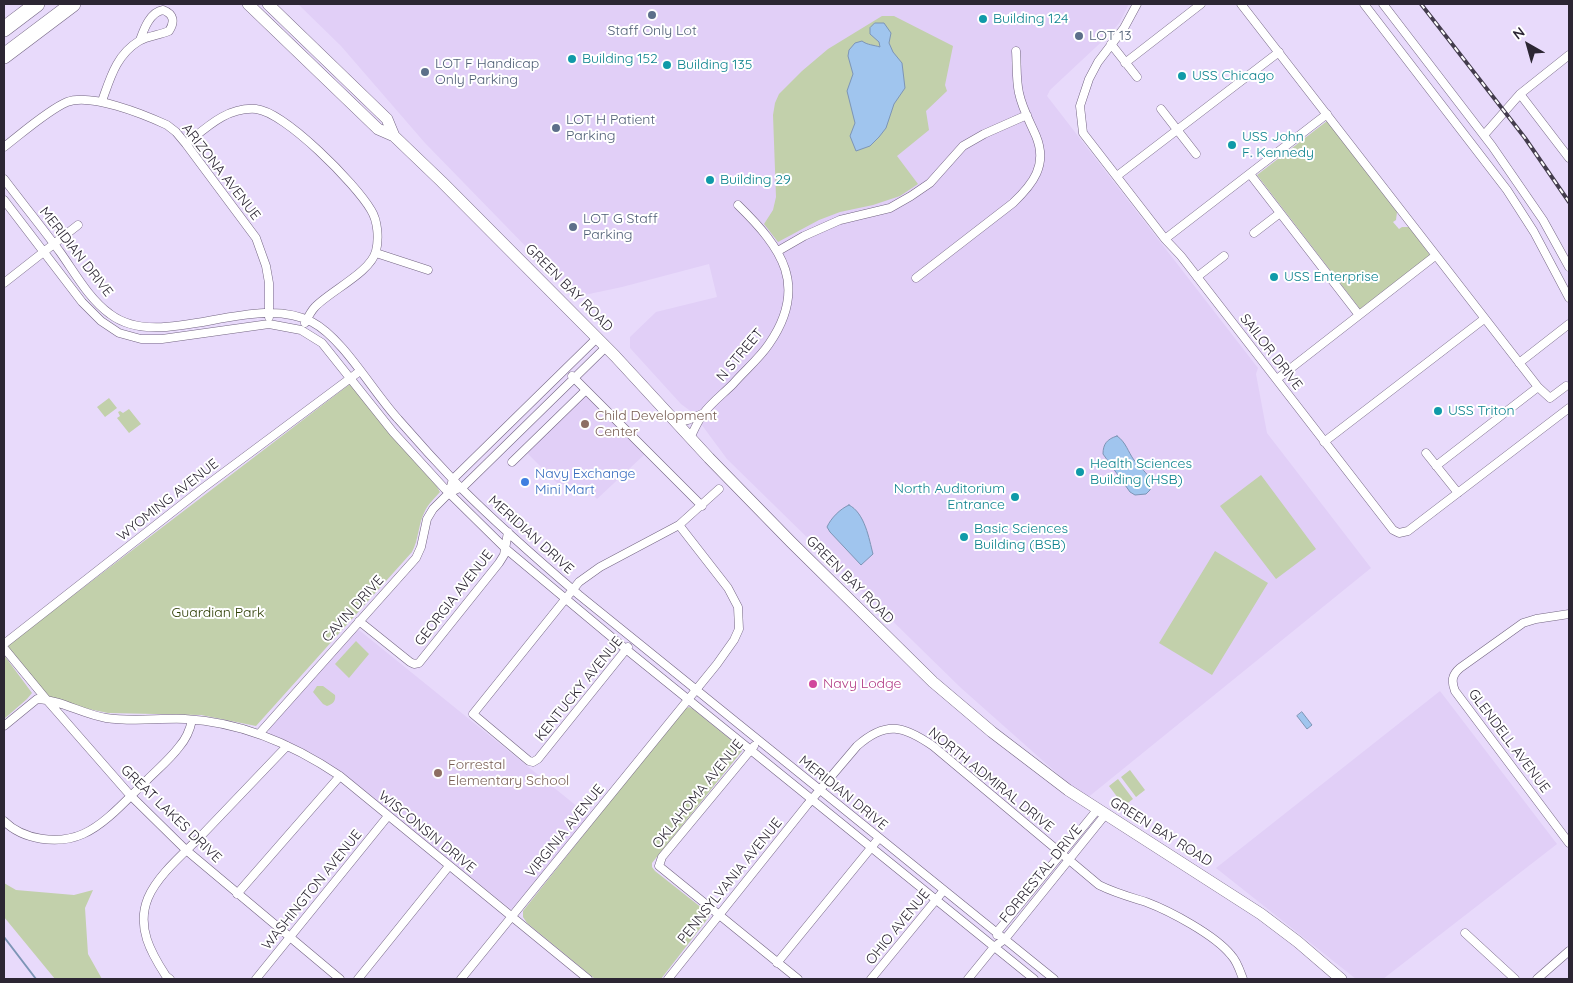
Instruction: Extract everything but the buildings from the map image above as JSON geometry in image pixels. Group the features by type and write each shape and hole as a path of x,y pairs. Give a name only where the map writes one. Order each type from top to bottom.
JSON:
{"highway":[{"path":"4,29 37,4"},
{"path":"4,56 73,4"}],"main road":[{"name":"GREEN BAY ROAD","path":"248,4 378,129 394,136 606,346 690,438 791,542 933,682 1019,753 1101,812 1261,914 1298,942 1341,979"},
{"name":"GREEN BAY ROAD","path":"268,4 387,119 394,136"}],"street":[{"name":"SAILOR DRIVE","path":"1137,4 1124,28 1098,62 1089,79 1080,106 1083,133 1165,239 1197,277 1392,530 1399,533 1408,531 1569,408"},
{"path":"1125,62 1201,4"},
{"path":"1241,4 1538,387 1550,398 1566,386"},
{"path":"1364,4 1507,190 1534,232 1569,298"},
{"path":"1383,4 1484,135 1543,220 1569,267"},
{"path":"102,102 109,80 119,59 140,40 169,31 172,26 172,15 163,10 154,14 143,31 140,40"},
{"path":"1111,44 1136,77"},
{"path":"916,278 1013,203 1031,184 1039,167 1040,146 1019,93 1016,51"},
{"path":"1117,176 1279,52"},
{"path":"1484,135 1520,94 1569,55"},
{"path":"1520,94 1569,158"},
{"name":"ARIZONA AVENUE","path":"4,147 59,106 68,102 88,99 102,102 167,125 186,144 256,238 264,258 269,283 270,324"},
{"path":"186,144 226,114 246,109 268,112 330,161 365,200 376,222 378,239 376,253 362,271 316,306 301,330"},
{"path":"1161,109 1196,154"},
{"path":"1165,239 1327,114"},
{"path":"778,252 804,236 833,223 890,208 930,183 951,157 963,146 984,134 1027,115"},
{"path":"1250,174 1359,315"},
{"name":"MERIDIAN DRIVE","path":"4,179 84,286 111,315 123,321 154,328 269,312 292,315 312,322 331,336 396,416 461,488 508,532 635,640 1054,979"},
{"name":"MERIDIAN DRIVE","path":"4,200 90,312 119,333 141,339 162,339 270,324 301,330 322,343 393,432 449,493 506,549 687,699 1034,979"},
{"name":"N STREET","path":"690,438 704,413 768,345 779,327 789,290 789,277 778,252 758,225 738,205"},
{"path":"1254,233 1280,213"},
{"path":"4,283 78,226"},
{"path":"376,253 428,270"},
{"path":"1197,277 1224,256"},
{"path":"1276,379 1435,256"},
{"path":"1324,442 1484,319"},
{"path":"1519,363 1569,324"},
{"name":"CAVIN DRIVE","path":"449,493 453,479 597,338"},
{"name":"CAVIN DRIVE","path":"259,734 416,558 422,547 427,519 433,509 449,493 461,488 606,346"},
{"path":"565,370 702,506"},
{"name":"WYOMING AVENUE","path":"4,644 203,488 360,371"},
{"path":"1436,466 1538,387"},
{"path":"512,462 586,390"},
{"name":"N STREET","path":"677,423 704,413"},
{"path":"1426,452 1458,493"},
{"path":"565,599 584,578 600,567 679,525 719,489"},
{"name":"VIRGINIA AVENUE","path":"461,979 717,664 734,640 739,629 738,607 728,588 679,525"},
{"name":"GEORGIA AVENUE","path":"359,621 410,662 414,664 419,663 499,563 506,549 505,540 508,532"},
{"name":"KENTUCKY AVENUE","path":"565,599 473,714 529,760 534,762 538,759 635,640"},
{"name":"GLENDELL AVENUE","path":"1569,614 1523,623 1460,668 1454,674 1452,683 1455,691 1569,843"},
{"name":"GREAT LAKES DRIVE","path":"4,648 130,796 186,850 340,979"},
{"path":"4,726 37,699 46,699"},
{"name":"WISCONSIN DRIVE","path":"46,699 84,713 106,718 192,720 218,723 246,729 287,746 340,776 588,979"},
{"path":"4,821 18,831 44,839 66,839 83,834 101,823 178,748 187,734 192,720"},
{"name":"NORTH ADMIRAL DRIVE","path":"812,799 857,746 867,737 881,730 906,730 933,746 1100,885 1114,893 1146,902 1194,926 1232,956 1243,979"},
{"name":"OKLAHOMA AVENUE","path":"719,915 659,866 662,858 758,740"},
{"path":"170,979 166,976 148,946 144,929 148,898 158,882 186,850 287,746"},
{"path":"237,894 340,776"},
{"name":"PENNSYLVANIA AVENUE","path":"668,979 812,799"},
{"name":"FORRESTAL DRIVE","path":"994,947 997,932 1061,853 1101,812"},
{"name":"FORRESTAL DRIVE","path":"968,979 994,947 1005,939 1069,860 1101,812"},
{"name":"WASHINGTON AVENUE","path":"256,979 266,970 289,938 388,816"},
{"path":"778,963 879,838"},
{"path":"358,979 449,866"},
{"name":"OHIO AVENUE","path":"871,979 944,890"},
{"path":"719,915 798,979"},
{"path":"1465,933 1515,979"},
{"path":"1537,979 1569,951"}],"shaded area":[{"path":"298,4 1129,4 1120,22 1111,33 1050,90 1047,96 1258,368 1256,374 1267,433 1371,568 1086,799 961,688 727,459 693,413 681,404 630,348 630,337 656,312 717,297 709,264 622,287 575,297 425,143 341,46"},
{"name":"Child Development Center","path":"585,395 645,454 597,499 582,484 558,484 526,452"},
{"name":"Forrestal Elementary School","path":"359,630 589,816 514,908 508,907 329,764 312,753 271,734 269,731 269,728 354,633"},
{"path":"1440,691 1557,844 1383,979 1356,979 1216,868"}],"green space":[{"path":"882,16 894,16 953,46 945,85 947,91 926,111 929,130 897,156 918,184 900,196 873,205 840,212 819,220 778,242 764,224 773,210 776,197 773,115 779,94 828,49"},
{"path":"1327,121 1397,212 1396,220 1393,222 1399,229 1409,227 1430,255 1360,309 1257,175"},
{"name":"Guardian Park","path":"350,384 440,492 425,511 412,552 256,726 201,715 108,713 50,701 9,649 8,645"},
{"path":"109,398 117,408 105,417 97,407"},
{"path":"129,409 141,424 129,433 117,418 120,416 118,412 123,413"},
{"path":"1261,475 1316,549 1276,579 1220,506"},
{"path":"1215,551 1268,583 1212,675 1159,643"},
{"path":"356,641 369,654 349,678 335,664"},
{"path":"4,655 32,693 4,719"},
{"path":"317,686 323,686 335,695 332,703 327,706 323,704 313,692"},
{"path":"689,707 741,748 742,751 652,863 652,867 707,912 709,917 661,979 595,979 527,923 523,917 523,911 683,710"},
{"path":"1130,770 1145,790 1136,797 1121,777"},
{"path":"1118,779 1133,799 1124,806 1109,786"},
{"path":"4,883 16,890 74,895 93,890 85,908 88,954 102,979 55,979 4,917"}],"water":[{"path":"875,23 884,23 891,33 889,43 893,52 902,63 905,88 894,104 886,128 879,137 870,146 856,151 850,136 855,123 847,91 853,74 848,56 849,50 855,43 862,41 880,47 879,42 870,34 870,28"},
{"path":"1117,436 1123,441 1134,460 1152,482 1150,490 1146,494 1135,495 1130,492 1103,454 1106,442"},
{"path":"849,505 863,520 873,554 861,565 827,527 836,514"},
{"path":"1302,712 1312,725 1307,729 1297,716"}],"waterway":[{"path":"4,937 36,979"}],"railway":[{"path":"1421,4 1525,138 1569,202"}],"place":[{"name":"Staff Only Lot","path":"652,15"},
{"name":"Building 124","path":"983,19"},
{"name":"LOT 13","path":"1079,36"},
{"name":"Building 152","path":"572,59"},
{"name":"Building 135","path":"667,65"},
{"name":"LOT F Handicap Only Parking","path":"425,72"},
{"name":"USS Chicago","path":"1182,76"},
{"name":"LOT H Patient Parking","path":"556,128"},
{"name":"USS John F. Kennedy","path":"1232,145"},
{"name":"Building 29","path":"710,180"},
{"name":"LOT G Staff Parking","path":"573,227"},
{"name":"USS Enterprise","path":"1274,277"},
{"name":"USS Triton","path":"1438,411"},
{"name":"Child Development Center","path":"585,424"},
{"name":"Health Sciences Building (HSB)","path":"1080,472"},
{"name":"Navy Exchange Mini Mart","path":"525,482"},
{"name":"North Auditorium Entrance","path":"1015,497"},
{"name":"Basic Sciences Building (BSB)","path":"964,537"},
{"name":"Navy Lodge","path":"813,684"},
{"name":"Forrestal Elementary School","path":"438,773"}]}
